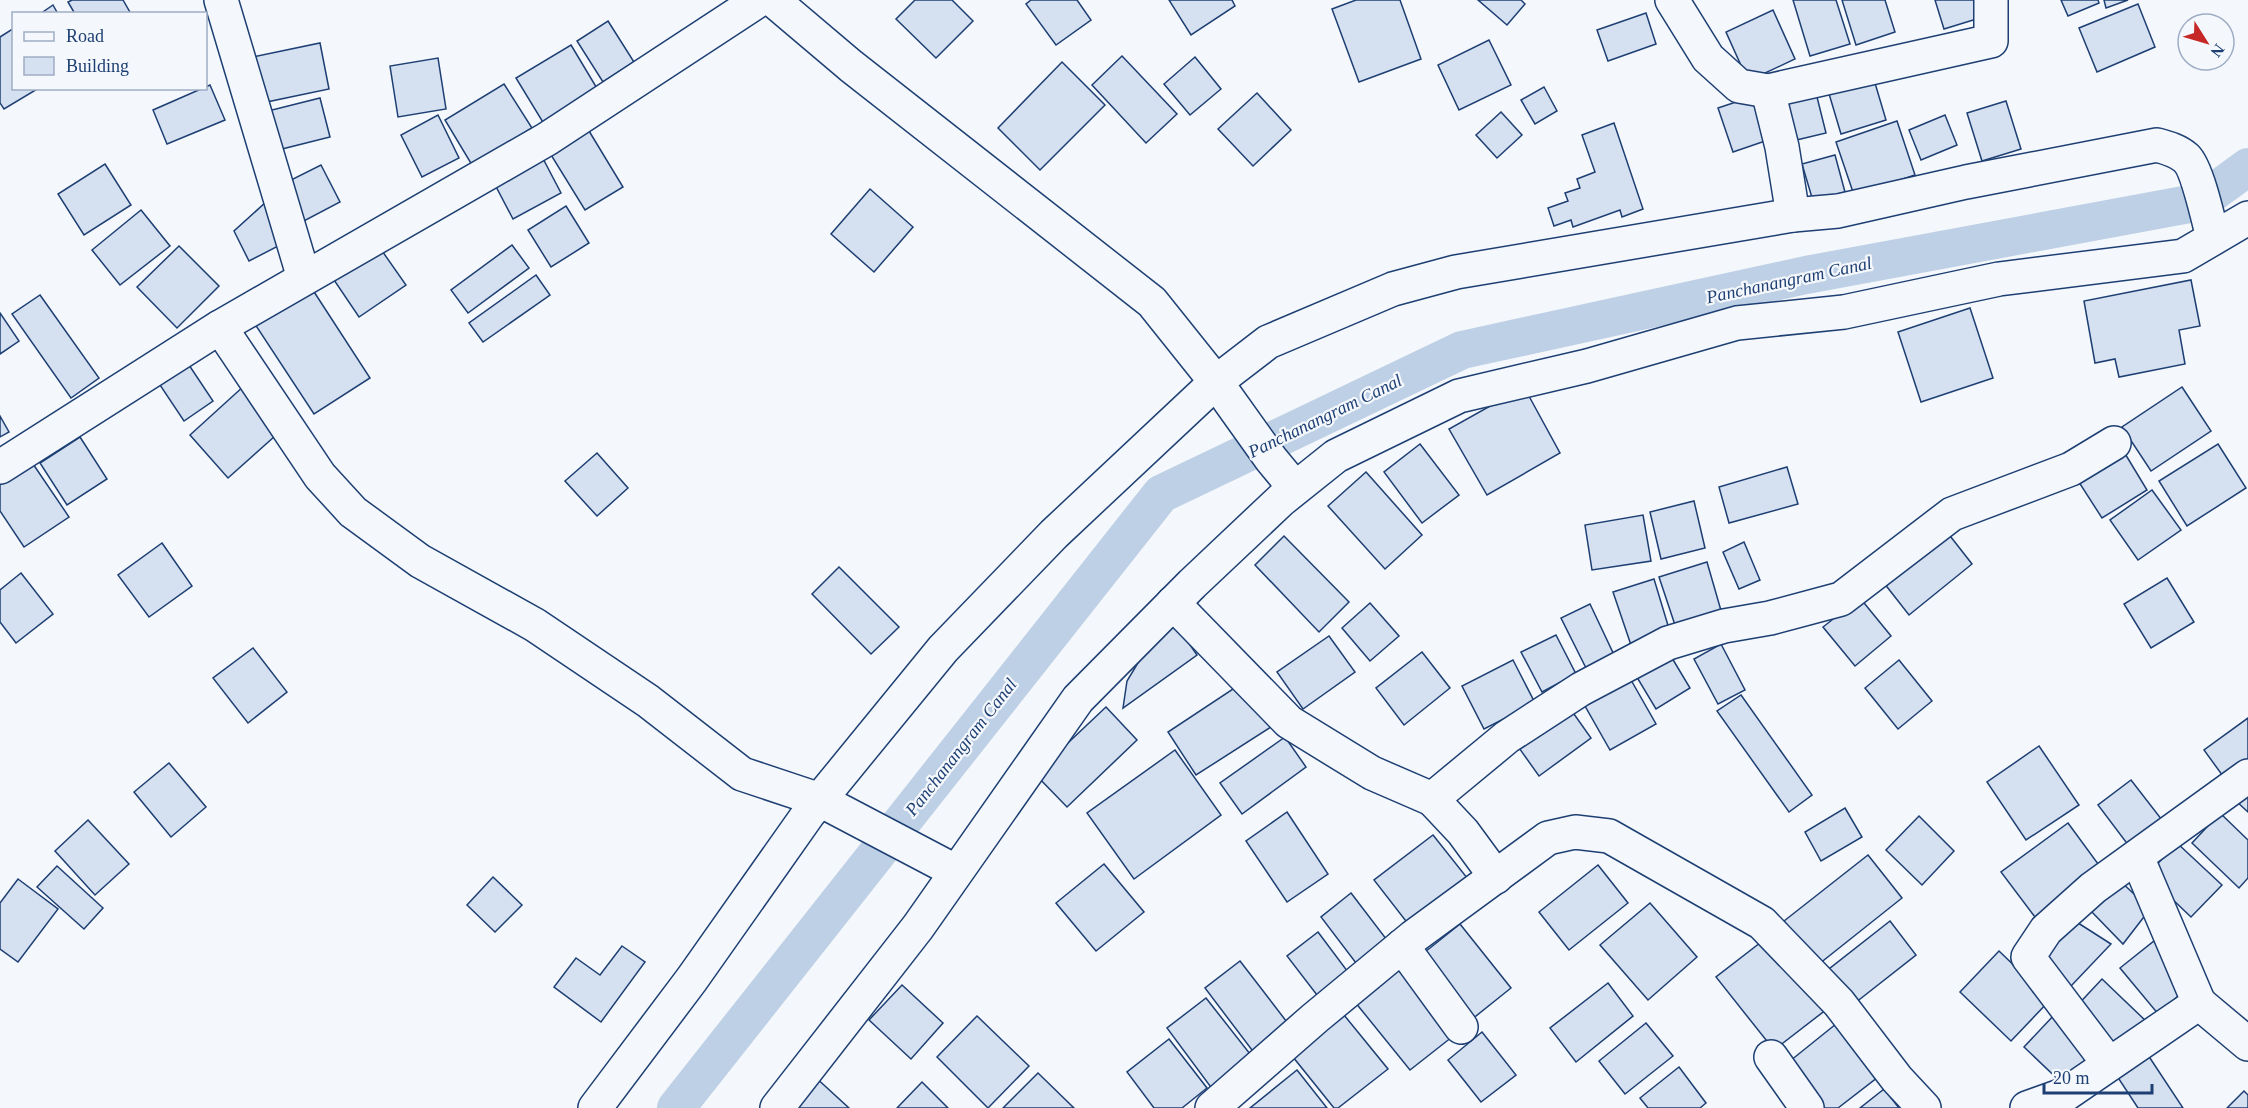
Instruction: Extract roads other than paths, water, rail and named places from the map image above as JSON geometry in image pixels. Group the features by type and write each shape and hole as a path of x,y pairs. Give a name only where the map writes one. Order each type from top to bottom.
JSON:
{"street":[{"path":"221,0 304,278"},
{"path":"0,466 220,327 547,139 759,0"},
{"path":"773,0 851,66 1152,302 1216,382 1271,459 1295,488"},
{"path":"1672,0 1708,58 1739,86 1768,90 1991,41 1991,0"},
{"path":"1768,90 1782,147 1793,215"},
{"path":"595,1108 692,979 809,813 943,649 1054,534 1216,382 1268,342 1393,289 1456,272 1793,215 1838,210 1966,182 2157,145 2172,149 2188,160 2210,224"},
{"path":"777,1108 918,927 955,871 1078,699 1173,603 1295,488 1336,456 1459,396 1587,366 1737,324 1844,312 1999,279 2183,256 2210,224 2248,218"},
{"path":"220,327 320,476 353,512 420,561 554,638 648,702 742,774 820,800 955,871"},
{"path":"1432,799 1507,737 1581,689 1668,643 1841,599 1952,514 2071,469 2114,443"},
{"path":"1173,603 1290,722 1372,773 1432,799 1464,832 1496,877"},
{"path":"2109,1064 2028,957 2046,930 2094,888 2248,776"},
{"path":"1212,1108 1402,946 1548,838 1575,832 1609,836 1762,923 1839,1003 1898,1079 1924,1108"},
{"path":"2137,857 2199,1003 2248,1044"},
{"path":"1402,946 1461,1027"},
{"path":"2027,1108 2066,1094 2199,1003"},
{"path":"1771,1057 1806,1108"}],"waterway":[{"name":"Panchanangram Canal","path":"676,1108 1161,494 1462,350 1806,275 2200,202 2248,167"}]}
